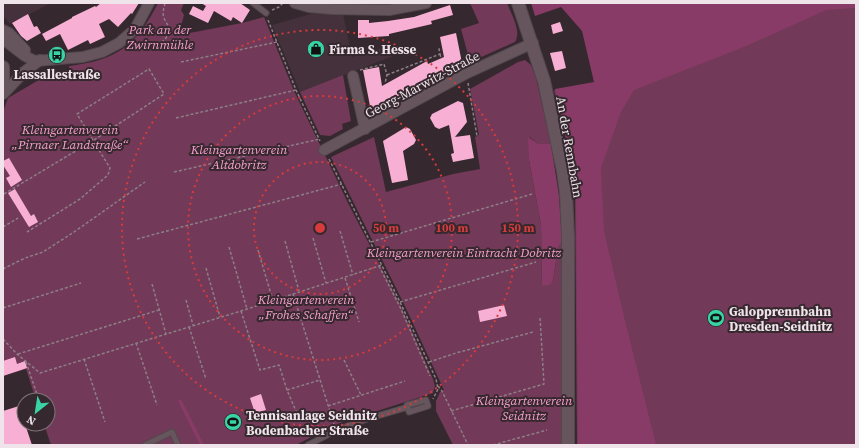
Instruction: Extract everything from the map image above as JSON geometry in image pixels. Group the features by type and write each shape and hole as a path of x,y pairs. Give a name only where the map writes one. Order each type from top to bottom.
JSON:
{"main road":[{"name":"An der Rennbahn","path":"518,3 533,43 544,81 563,171 566,193 568,236 568,445"},
{"path":"3,67 3,81"}],"street":[{"path":"3,39 25,56 35,61 83,57 102,52 119,43 135,29 149,3"},
{"path":"295,3 309,7 333,9 389,10 426,3"},
{"path":"3,30 31,55 40,60"},
{"name":"Georg-Marwitz-Straße","path":"324,150 467,73 533,43"},
{"path":"3,94 24,72 40,60"},
{"path":"353,76 365,129"}],"lane":[{"path":"253,3 266,13"},
{"path":"308,445 337,430 367,419 408,407 409,412 414,411 428,406 427,403"},
{"path":"145,445 153,443 172,432 178,445"}],"path":[{"path":"124,46 131,49 141,50 154,46 165,38 168,34 169,28 163,13 165,3"},
{"path":"283,3 279,7 266,13 296,90 324,150 371,242 429,362 438,386 442,391 468,445"},
{"path":"181,62 277,42"},
{"path":"441,58 439,49 442,49"},
{"path":"387,75 440,54"},
{"path":"353,76 360,70 384,64 387,75 385,83"},
{"path":"4,194 94,140 164,94 149,69 77,114 94,140 110,168 108,175 80,199 27,232"},
{"path":"467,73 477,136"},
{"path":"176,118 296,90"},
{"path":"174,172 320,139"},
{"path":"3,269 25,258 43,252 145,182"},
{"path":"138,239 342,184"},
{"path":"371,242 532,194"},
{"path":"3,227 18,218"},
{"path":"340,231 352,275"},
{"path":"313,238 326,283"},
{"path":"285,241 299,292"},
{"path":"229,247 247,309"},
{"path":"258,250 273,301"},
{"path":"400,302 536,262"},
{"path":"3,339 17,354 40,373 273,301 382,265"},
{"path":"379,266 430,376"},
{"path":"206,268 220,317"},
{"path":"345,278 359,322"},
{"path":"3,308 81,283"},
{"path":"152,284 166,334"},
{"path":"293,294 337,430"},
{"path":"186,300 193,325"},
{"path":"17,354 159,310"},
{"path":"241,311 260,370 279,365 287,390 301,423"},
{"path":"451,411 544,384 540,317"},
{"path":"189,327 206,379"},
{"path":"429,362 456,352 533,332"},
{"path":"136,343 157,405"},
{"path":"84,359 105,422"},
{"path":"344,360 361,395"},
{"path":"26,361 36,392"},
{"path":"287,390 320,380"},
{"path":"328,406 405,381"},
{"path":"427,403 435,397 438,386"},
{"path":"493,445 547,430"}],"shaded area":[{"path":"3,3 51,3 10,24 3,16"},
{"path":"531,3 856,3 856,8 826,10 744,47 634,90 621,112 601,168 604,231 656,445 578,445 576,191 565,130 555,89 594,82 582,31 561,7 535,16"},
{"name":"Firma S. Hesse","path":"311,14 343,14 352,57 394,44 396,55 300,92 272,25"},
{"path":"528,137 539,144 551,144 559,196 562,242 558,248 553,281 549,285 542,286 541,225 529,160"},
{"path":"181,399 204,445 200,445 178,401"}],"green space":[{"path":"158,3 184,3 181,10 184,15 179,35 242,23 264,17 294,91 349,205 399,302 433,379 435,386 433,393 334,425 296,445 51,445 47,432 56,432 56,392 33,392 26,369 3,376 3,112 8,98 49,74 69,71 69,66 100,60 123,48 142,30"},
{"path":"470,3 507,3 517,28 517,38 515,42 470,62 461,29 479,23"},
{"name":"Galopprennbahn Dresden-Seidnitz","path":"856,3 856,445 577,445 575,190 564,130 554,90 594,85 600,6"},
{"name":"Kleingartenverein Eintracht Dobritz","path":"525,60 531,65 536,78 551,144 539,144 529,137 529,160 541,225 542,286 553,281 558,248 562,242 562,445 453,445 436,411 436,401 440,392 444,390 403,302 331,157 374,137 386,192 453,174 480,169 475,137 479,135 470,89 518,62"},
{"path":"343,75 351,121 342,124 343,129 330,136 320,135 300,92"}],"building":[{"path":"101,3 139,3 132,14 131,13 118,27 109,19 99,24 105,37 90,44 88,40 68,50 60,34 46,41 42,34 72,17 95,6 96,7"},
{"path":"201,3 240,3 250,10 242,23 233,17 231,21 214,11 208,23 189,14 193,6 203,11 206,6"},
{"path":"450,5 453,15 431,21 432,24 389,34 389,36 358,38 358,20 369,20 369,23 414,17"},
{"path":"28,14 34,27 37,26 41,33 27,41 21,36 12,23"},
{"path":"560,22 563,31 553,34 551,25"},
{"path":"456,33 462,63 460,67 437,79 433,77 397,97 396,101 375,113 371,111 363,70 379,67 382,86 427,61 428,64 444,57 440,37"},
{"path":"562,51 566,68 555,71 550,53"},
{"path":"458,101 463,103 467,122 455,137 470,135 474,158 453,162 451,154 454,153 449,125 439,129 435,127 430,118 432,114"},
{"path":"406,127 410,129 416,140 414,144 403,151 408,180 392,183 383,141"},
{"path":"9,158 22,180 11,187 6,178 10,176 3,165 3,161"},
{"path":"15,189 31,216 34,214 38,222 29,227 8,193"},
{"path":"504,305 507,316 480,322 478,311"},
{"path":"15,357 17,364 25,361 27,368 3,376 3,361"},
{"path":"261,394 266,410 255,413 250,398"},
{"path":"16,407 16,432 28,432 32,445 3,445 3,411"}],"place":[{"name":"Firma S. Hesse","path":"316,49"},
{"name":"Lassallestraße","path":"57,55"},
{"name":"Galopprennbahn Dresden-Seidnitz","path":"716,318"},
{"name":"Tennisanlage Seidnitz Bodenbacher Straße","path":"233,422"}],"park label":[{"name":"Park an der Zwirnmühle","path":"160,36"},
{"name":"Kleingartenverein „Pirnaer Landstraße“","path":"70,136"},
{"name":"Kleingartenverein Altdobritz","path":"239,156"},
{"name":"Kleingartenverein „Frohes Schaffen“","path":"306,306"},
{"name":"Kleingartenverein Seidnitz","path":"524,408"}]}
